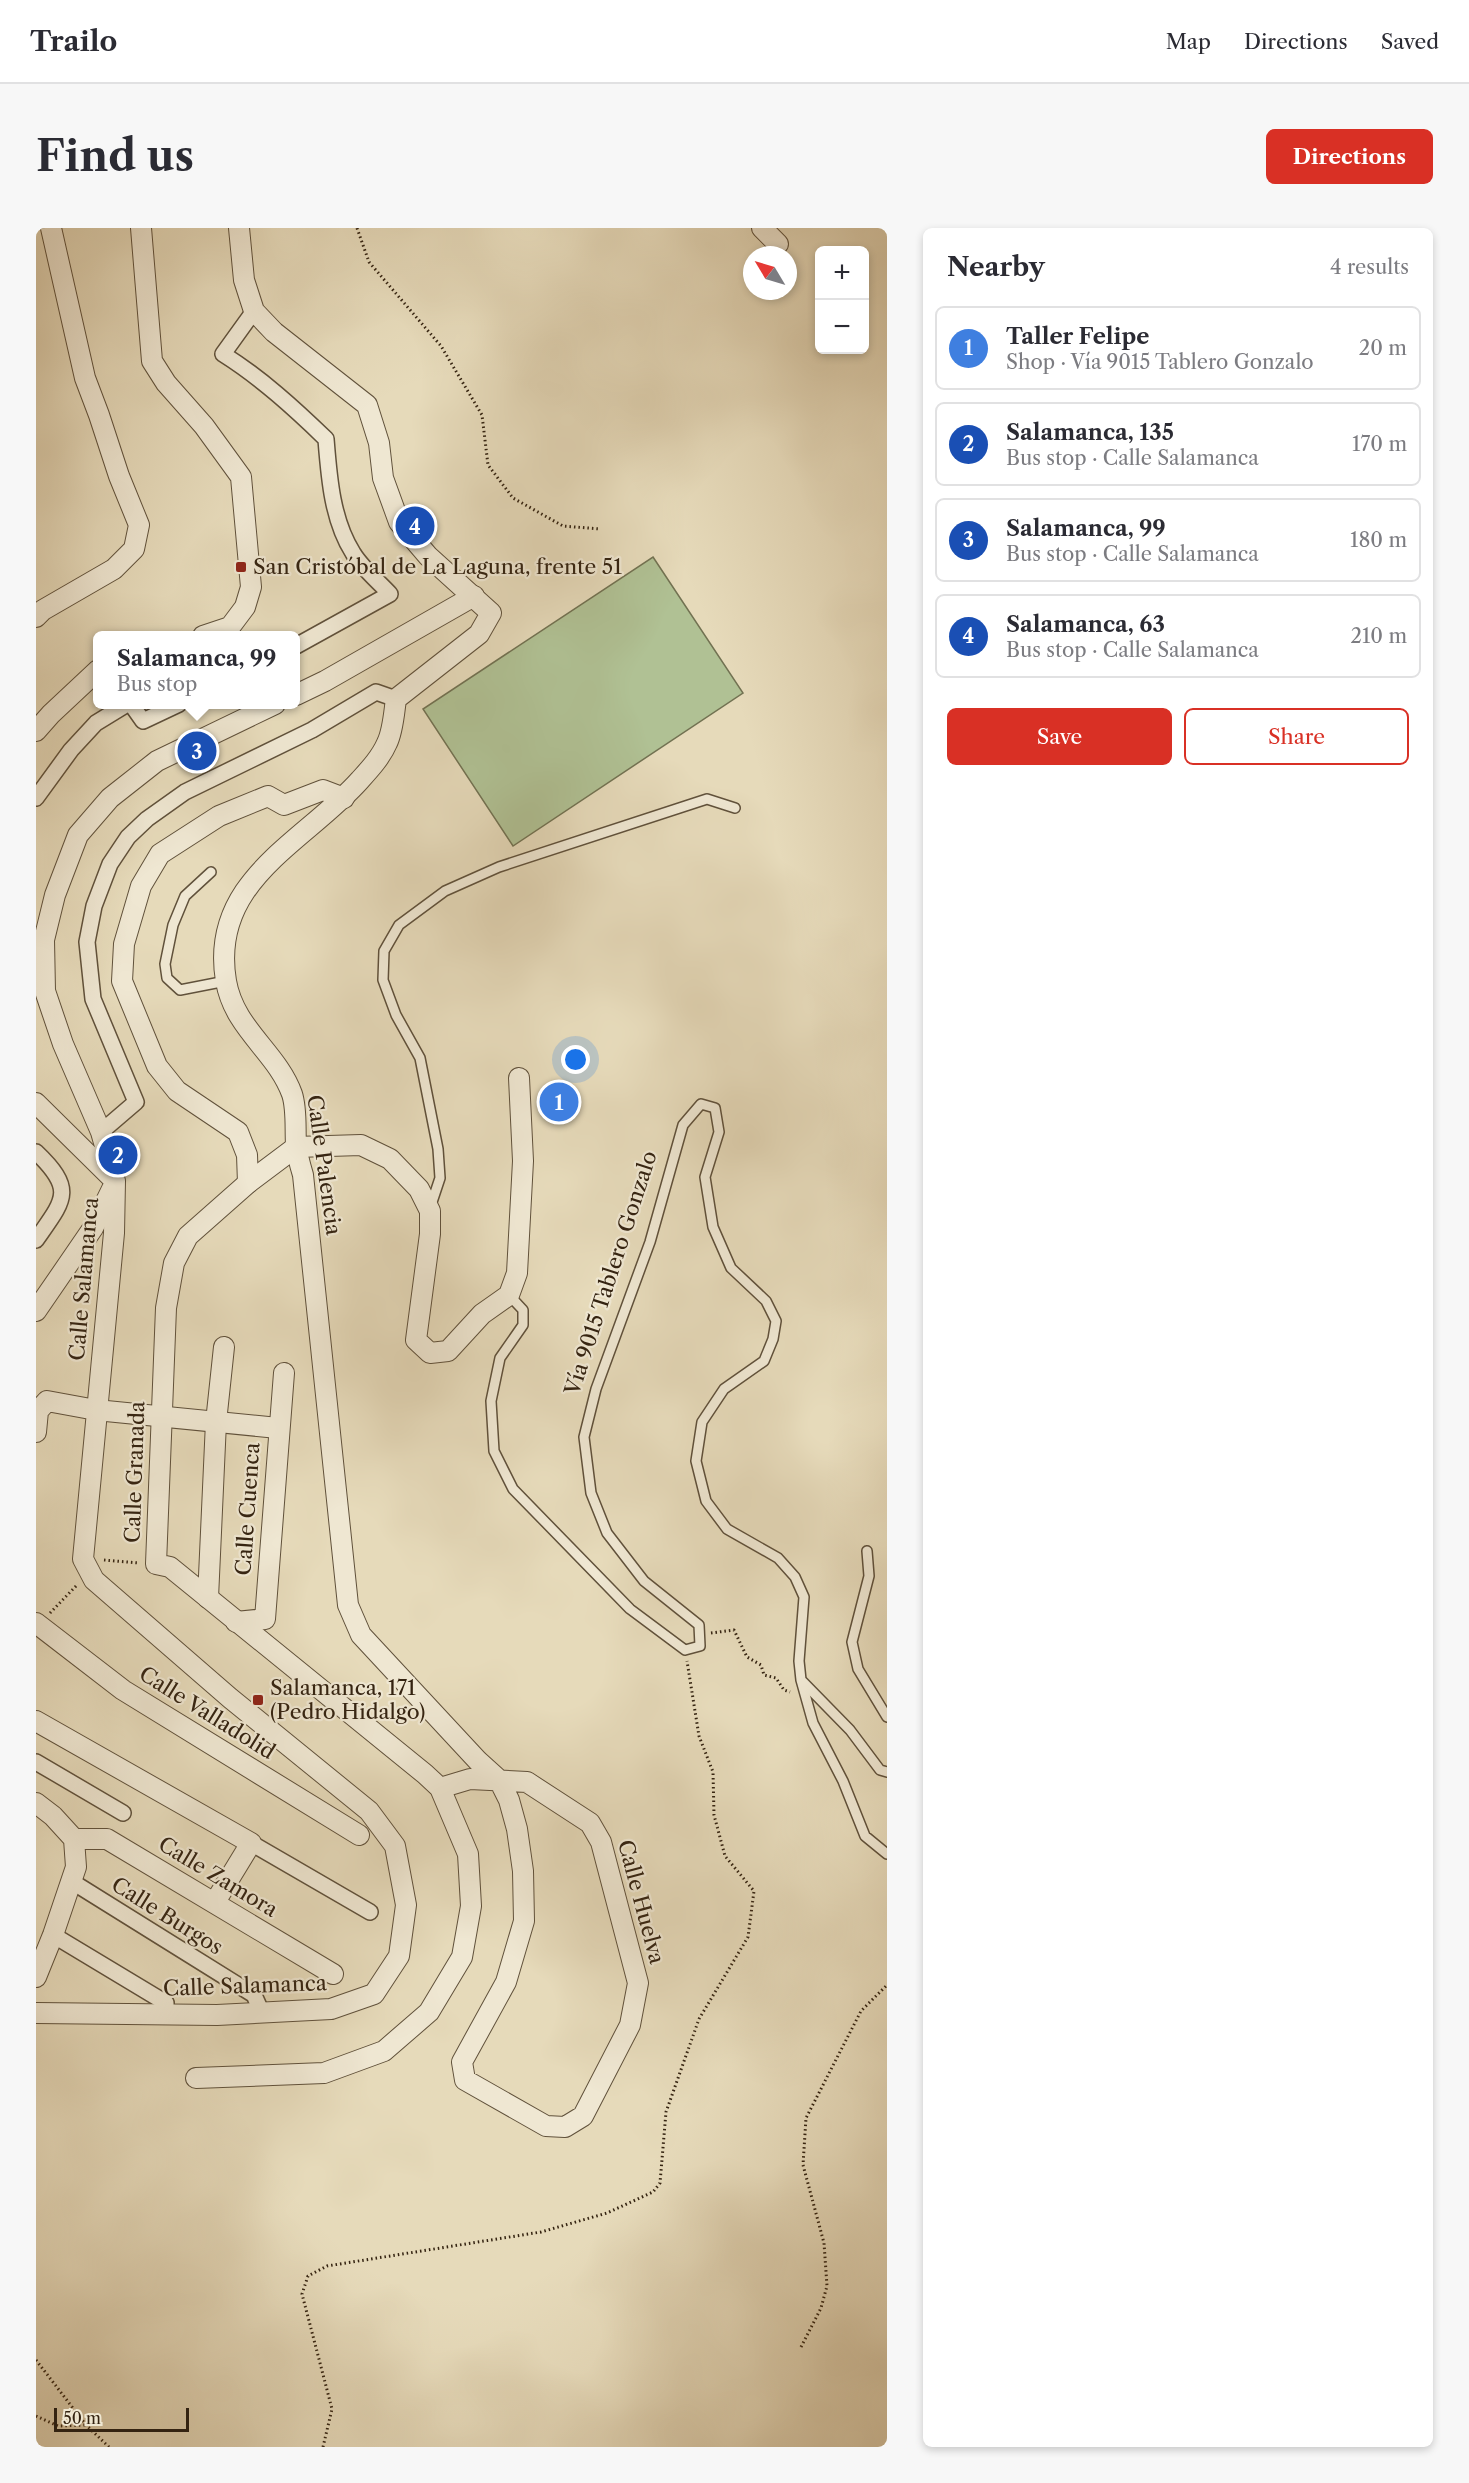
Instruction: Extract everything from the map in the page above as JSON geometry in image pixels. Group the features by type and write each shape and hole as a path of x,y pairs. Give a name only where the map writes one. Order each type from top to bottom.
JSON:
{"street":[{"path":"36,617 43,610 114,569 135,549 139,525 84,378 51,228"},
{"path":"141,228 152,361 166,383 204,426 241,477 251,587 245,607 230,627 218,631"},
{"path":"101,1132 136,1102 93,999 87,942 94,906 110,864 128,837 147,819 184,792 312,730 376,692 396,699 479,634 491,613 428,556 399,522 383,478 379,443 367,405 274,332 254,311 244,280 239,228"},
{"path":"762,228 778,244"},
{"path":"254,311 223,354 248,370 300,414 326,440 328,470 339,524 353,554 390,594 300,644"},
{"path":"300,693 474,596"},
{"path":"36,731 93,675"},
{"name":"Calle Palencia","path":"396,699 388,742 371,768 344,798 260,870 237,902 225,940 226,981 234,1009 256,1042 280,1070 293,1096 296,1147 303,1175 348,1605 362,1635 478,1761 499,1780"},
{"path":"36,798 83,736 96,723 122,709"},
{"path":"132,709 143,721 170,709"},
{"name":"Calle Salamanca","path":"36,2013 217,2015 331,2009 374,1994 399,1956 406,1905 395,1846 369,1810 230,1698 94,1580 86,1565 96,1410 114,1233 115,1181 101,1132 63,1044 45,991 44,940 55,895 78,835 110,798 157,761 267,709"},
{"path":"248,1183 247,1155 238,1132 177,1090 158,1066 122,981 124,944 141,886 160,854 219,816 268,795 284,806 323,790 344,798"},
{"path":"296,1147 361,1145 390,1159 419,1189 430,1211 430,1234 416,1340 430,1353 448,1351 482,1314 509,1295 517,1273 523,1161 519,1078"},
{"path":"36,1103 115,1181 93,1228 36,1311"},
{"name":"Calle Granada","path":"196,2078 324,2073 384,2051 429,2012 462,1958 471,1906 468,1854 440,1788 170,1567 156,1564 166,1308 174,1263 188,1236 248,1183 296,1147"},
{"path":"36,1152 53,1168 62,1183 61,1205 36,1240"},
{"path":"208,1598 216,1422 224,1347"},
{"name":"Calle Cuenca","path":"236,1622 265,1619 284,1373"},
{"path":"36,1432 38,1411 47,1401 96,1410 278,1428"},
{"name":"Calle Valladolid","path":"38,1624 123,1690 359,1835"},
{"path":"36,1721 370,1912"},
{"path":"36,1762 123,1813"},
{"path":"440,1788 470,1779 499,1780"},
{"name":"Calle Huelva","path":"499,1780 527,1782 590,1823 600,1842 638,1983 630,2025 583,2116 565,2127 546,2126 465,2080 462,2062 506,1982 524,1921 523,1870 517,1829 509,1800 499,1780"},
{"path":"36,1803 53,1816 74,1839 76,1867 36,1977"},
{"name":"Calle Zamora","path":"74,1839 107,1839 333,1974"},
{"path":"215,1902 250,1843"},
{"name":"Calle Burgos","path":"71,1881 254,1995 262,2013"},
{"path":"53,1935 166,2003 165,2013"}],"lane":[{"path":"430,1211 440,1179 438,1149 420,1058 396,1015 384,980 384,951 399,925 445,891 499,867 707,798 735,808"},
{"path":"211,872 185,896 173,925 165,964 167,978 180,990 226,981"},
{"name":"Vía 9015 Tablero Gonzalo","path":"699,1635 699,1626 644,1581 607,1533 591,1493 584,1437 596,1389 650,1242 683,1125 701,1104 715,1108 719,1132 705,1177 713,1227 731,1268 766,1300 776,1321 773,1339 764,1361 724,1389 702,1422 696,1461 706,1501 727,1529 778,1558 795,1577 804,1597 799,1661 801,1680 813,1723 843,1781 865,1836 887,1854"},
{"path":"509,1295 523,1310 522,1325 500,1358 491,1401 494,1450 513,1489 630,1609 685,1650 700,1646 699,1635"},
{"path":"867,1551 869,1576 852,1642 858,1669 887,1716"},
{"path":"801,1680 850,1730 880,1770 887,1772"}],"path":[{"path":"357,228 369,262 441,346 482,415 488,465 513,498 563,526 600,529"},
{"path":"38,1624 86,1565 156,1564"},
{"path":"699,1635 734,1630 747,1658 761,1665 764,1675 776,1678 784,1690 806,1698"},
{"path":"801,2347 821,2308 827,2286 824,2243 803,2165 806,2118 861,2012 887,1985"},
{"path":"36,2360 86,2425 109,2447"},
{"path":"36,2416 58,2426 86,2425"}],"green space":[{"path":"653,557 743,693 513,846 423,709"}],"place":[{"name":"Salamanca, 63","path":"415,526"},
{"name":"San Cristóbal de La Laguna, frente 51","path":"241,567"},
{"name":"Salamanca, 99","path":"197,751"},
{"name":"Taller Felipe","path":"559,1102"},
{"name":"Salamanca, 135","path":"118,1155"},
{"name":"Salamanca, 171 (Pedro Hidalgo)","path":"258,1700"}]}
